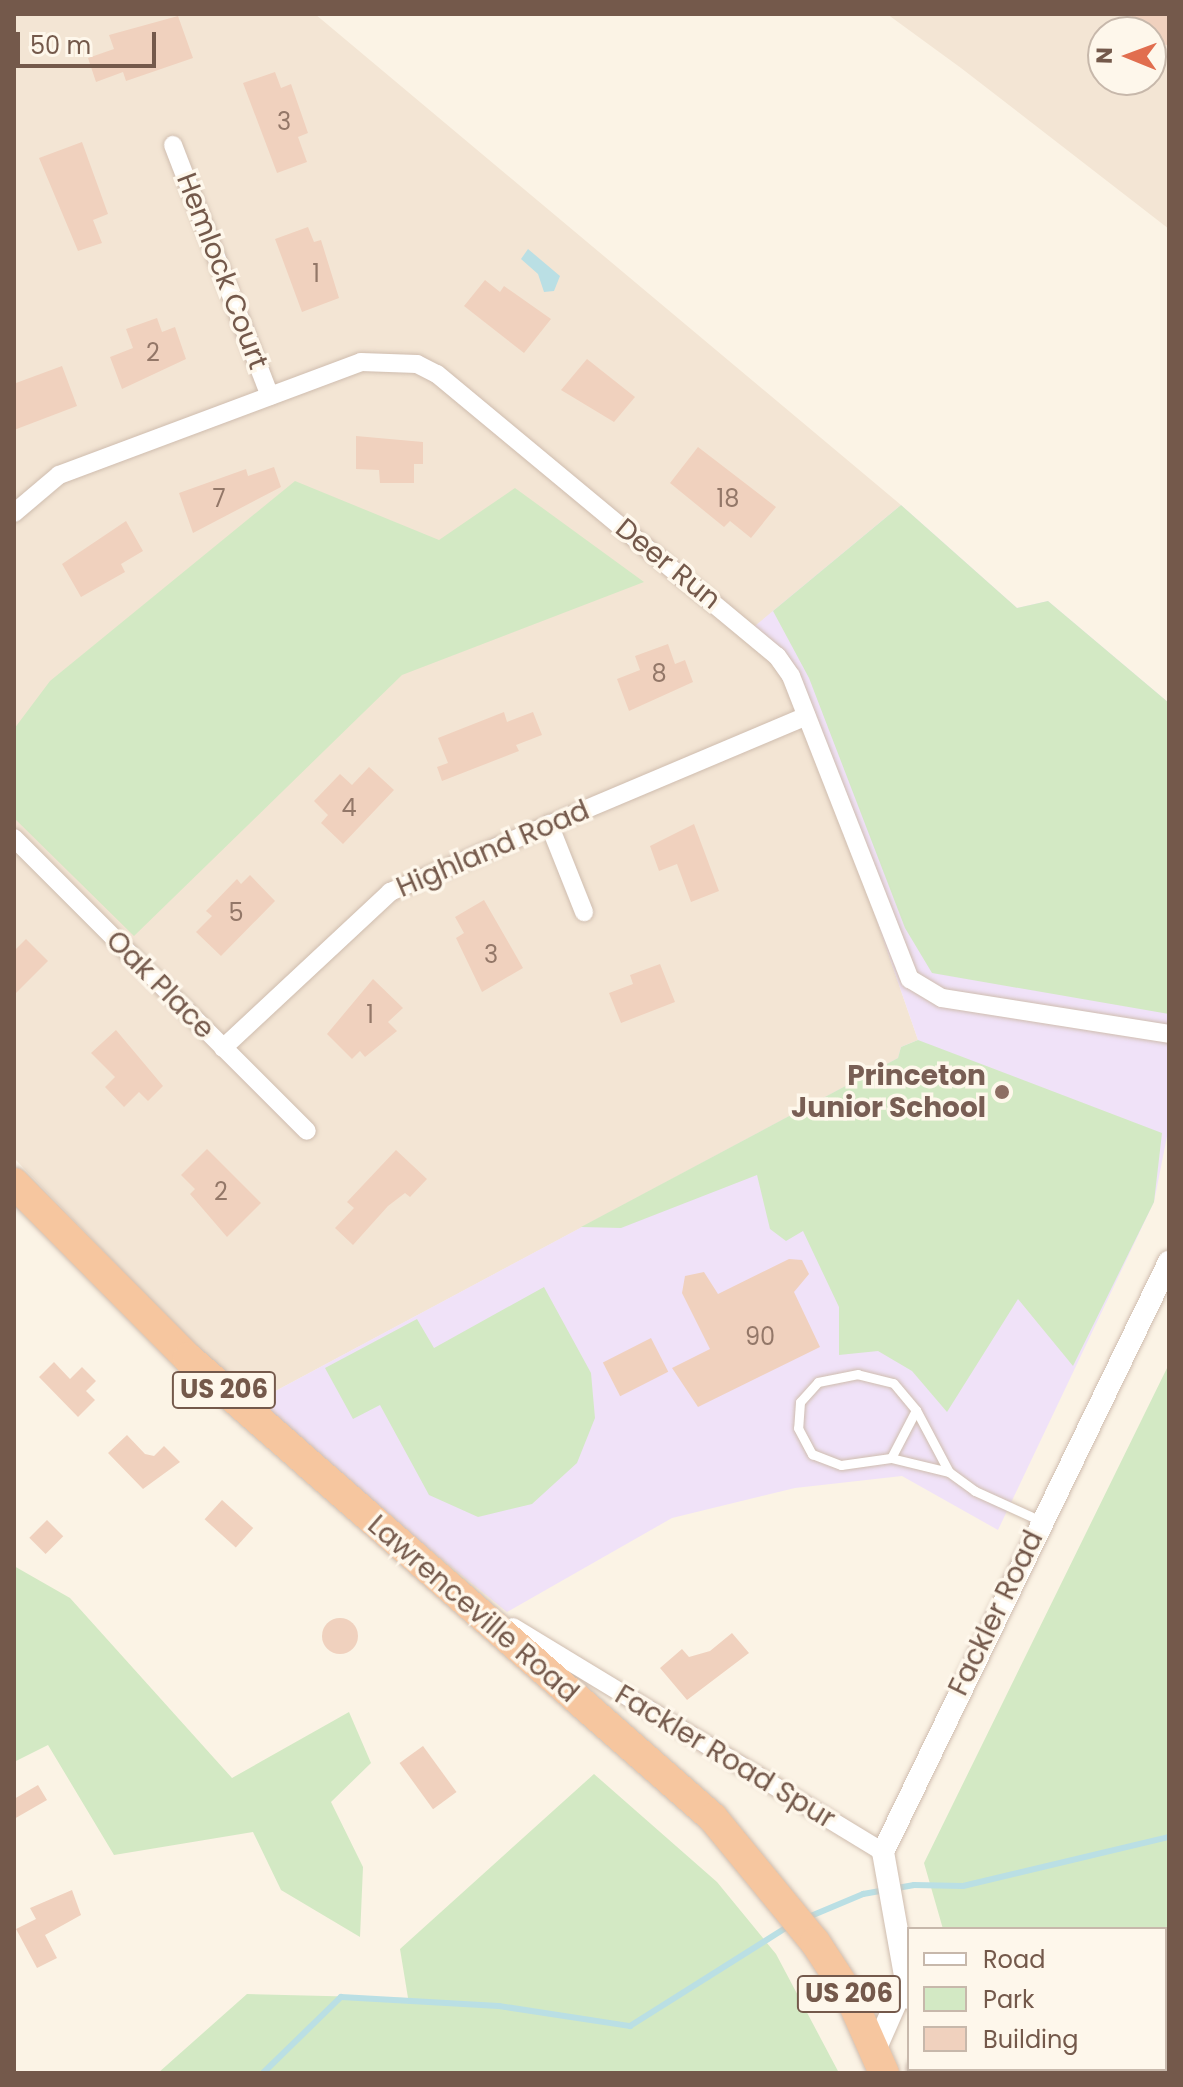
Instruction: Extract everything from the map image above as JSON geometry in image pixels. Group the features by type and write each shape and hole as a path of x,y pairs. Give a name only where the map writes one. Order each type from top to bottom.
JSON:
{"highway":[{"name":"Lawrenceville Road","path":"14,1183 188,1358 701,1807 791,1907 815,1942 880,2062"}],"street":[{"name":"Hemlock Court","path":"173,145 270,396"},
{"name":"Deer Run","path":"14,513 59,475 372,360 394,359 437,374 761,640 791,676 910,979 942,998 1169,1034"},
{"name":"Highland Road","path":"223,1048 390,892 806,716"},
{"path":"549,824 584,912"},
{"name":"Oak Place","path":"14,838 307,1131"},
{"name":"Fackler Road","path":"884,1856 1041,1521 1169,1262"},
{"name":"Fackler Road Spur","path":"445,1586 884,1856"},
{"path":"884,1856 907,1982"},
{"path":"880,2062 907,1991"}],"lane":[{"path":"949,1472 916,1410 893,1383 858,1374 818,1382 800,1402 798,1428 812,1454 841,1465 891,1458 949,1472 975,1491 1041,1521"},
{"path":"891,1458 916,1410"}],"shaded area":[{"path":"14,14 315,14 901,505 751,630 806,716 918,1040 901,1047 899,1058 251,1404 14,1158"},
{"path":"887,14 1169,14 1169,229 961,68"},
{"name":"Princeton Junior School","path":"901,505 1017,608 1048,601 1169,703 1169,1126 1154,1202 998,1530 902,1476 795,1488 672,1518 507,1612 251,1404 898,1058 901,1047 918,1040 806,716 750,630"}],"green space":[{"path":"295,481 439,540 515,488 644,582 402,675 134,936 14,818 14,729 50,681"},
{"path":"901,505 1017,608 1048,601 1169,703 1169,1014 932,973 905,928 809,678 773,611"},
{"path":"918,1040 1162,1133 1154,1202 1073,1366 1018,1299 947,1412 912,1371 878,1351 839,1355 839,1307 803,1231 786,1241 770,1229 757,1175 621,1228 581,1227 898,1058 901,1047"},
{"path":"544,1287 591,1373 595,1418 577,1463 532,1504 478,1517 429,1495 380,1405 353,1419 325,1368 417,1319 434,1348"},
{"path":"1169,1364 1169,2073 931,2073 1167,2071 1167,1927 942,1927 924,1863"},
{"path":"14,1566 70,1598 232,1778 349,1712 371,1763 331,1802 363,1867 360,1937 281,1890 253,1832 114,1855 48,1745 14,1762"},
{"path":"594,1774 717,1882 776,1954 839,2073 158,2073 247,1994 408,1998 400,1949"}],"water":[{"path":"528,249 560,276 554,291 544,292 538,274 521,259"}],"building":[{"path":"1169,14 1169,45 1167,16 1132,16"},
{"path":"178,16 193,58 126,81 123,72 96,82 88,58 114,49 109,35"},
{"path":"275,72 281,88 291,84 308,133 298,137 307,162 277,173 243,83"},
{"path":"82,142 108,214 93,220 102,243 78,251 39,158"},
{"path":"308,227 314,242 321,240 339,298 302,312 275,239"},
{"path":"485,280 500,292 504,286 551,319 524,353 464,306"},
{"path":"157,318 162,332 175,327 186,359 122,389 110,357 133,348 126,329"},
{"path":"587,359 635,397 614,422 561,390"},
{"path":"62,366 77,406 14,430 16,383"},
{"path":"356,436 423,442 423,464 414,464 414,483 380,483 379,470 356,469"},
{"path":"698,447 776,507 751,538 730,521 724,527 670,483"},
{"path":"274,467 281,487 193,533 179,493 246,469 248,476"},
{"path":"126,521 143,551 121,564 125,572 81,597 62,564"},
{"path":"668,644 675,664 685,660 693,682 629,711 617,679 640,670 635,656"},
{"path":"504,712 507,722 533,712 542,735 516,745 519,751 442,781 437,767 448,763 438,738"},
{"path":"369,767 394,790 343,844 321,823 328,815 314,801 340,774 352,785"},
{"path":"694,824 719,891 691,902 677,864 659,871 650,846"},
{"path":"250,875 275,901 221,956 196,932 212,916 206,911 237,879 241,884"},
{"path":"484,900 523,968 482,992 456,938 464,933 455,917"},
{"path":"26,939 48,961 14,995 14,951"},
{"path":"660,964 675,1002 621,1023 609,993 633,984 630,975"},
{"path":"373,979 403,1008 388,1022 397,1031 365,1057 360,1051 352,1059 327,1034"},
{"path":"116,1030 163,1086 148,1101 139,1092 124,1107 105,1087 115,1077 91,1053"},
{"path":"207,1149 261,1203 227,1237 190,1194 195,1189 181,1175"},
{"path":"396,1150 427,1179 410,1197 405,1193 388,1206 353,1245 335,1228 354,1208 347,1202"},
{"path":"789,1259 802,1260 809,1274 794,1292 820,1347 698,1407 672,1368 710,1349 682,1293 685,1276 704,1272 718,1294"},
{"path":"651,1338 668,1372 620,1396 603,1363"},
{"path":"54,1362 70,1379 82,1367 96,1381 86,1391 95,1400 78,1417 39,1377"},
{"path":"127,1435 145,1454 154,1456 164,1446 180,1462 143,1489 108,1453"},
{"path":"222,1500 253,1528 236,1547 205,1519"},
{"path":"47,1520 63,1536 46,1554 29,1538"},
{"path":"340,1618 353,1623 358,1636 353,1649 340,1654 327,1649 322,1636 327,1623"},
{"path":"732,1633 749,1653 687,1700 660,1668 682,1649 689,1657 710,1651"},
{"path":"423,1746 457,1792 433,1809 400,1763"},
{"path":"38,1785 47,1800 14,1819 14,1799"},
{"path":"72,1890 81,1915 45,1935 57,1958 37,1968 16,1929 36,1919 30,1908"}],"waterway":[{"path":"806,1918 863,1894 914,1885 963,1886 1169,1837"},
{"path":"263,2073 341,1997 499,2006 630,2026 789,1926"}],"place":[{"name":"Princeton Junior School","path":"1002,1092"}]}
